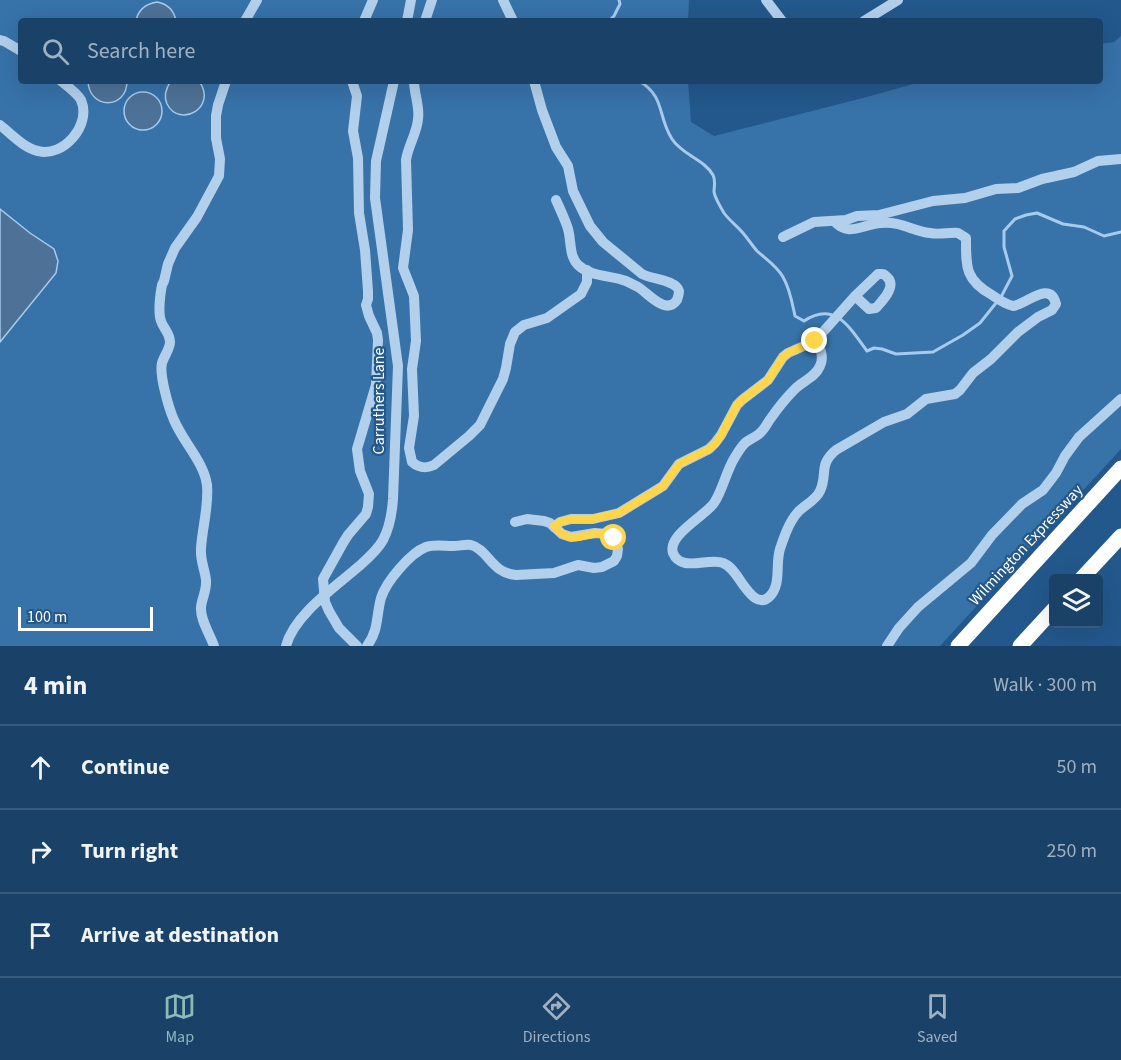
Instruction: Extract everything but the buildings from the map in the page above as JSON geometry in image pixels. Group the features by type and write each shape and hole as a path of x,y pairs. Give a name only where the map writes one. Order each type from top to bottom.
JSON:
{"highway":[{"name":"Wilmington Expressway","path":"958,646 1121,468"},
{"path":"1087,574 1121,536"},
{"path":"1020,646 1049,613"}],"street":[{"path":"246,18 257,0"},
{"path":"365,18 373,0"},
{"path":"408,18 411,0"},
{"path":"425,18 432,0"},
{"path":"503,0 512,18"},
{"path":"766,0 780,18"},
{"path":"869,18 898,0"},
{"path":"0,40 18,49"},
{"path":"0,125 28,147 37,151 54,151 67,144 76,134 83,110 80,99 64,84"},
{"path":"214,646 201,609 206,581 201,552 207,486 200,465 171,414 161,372 170,340 160,315 162,285 168,264 175,248 197,217 219,176 220,159 216,122 218,105 225,84"},
{"path":"353,84 357,96 353,130 358,158 359,213 368,291 366,305 378,340 376,385 357,449 360,471 369,494 368,507 366,514 348,535 323,579 325,596 334,621 357,646"},
{"name":"Carruthers Lane","path":"286,646 291,631 305,614 380,545 390,522 393,506 398,366 375,198 376,161 393,84"},
{"path":"414,84 418,121 406,160 408,230 403,263 412,291 416,341 412,376 414,416 409,448 412,462 420,468 429,468 475,431 485,416 502,379 515,332 524,325 547,318 581,294 587,282 587,270"},
{"path":"535,84 556,147 568,166 573,191 590,225 603,242 642,274 672,283 678,289 678,297 674,303 661,304 630,283 591,273 578,265 571,254 568,227 556,200"},
{"path":"783,237 814,222 846,220 933,201 965,198 996,189 1018,189 1042,178 1074,172 1098,161 1121,159"},
{"path":"815,341 821,351 822,363 819,370 795,388 762,432 745,443 728,468 715,502 681,532 672,547 676,558 687,563 714,561 726,565 755,599 766,599 772,592 777,576 777,556 787,530 799,511 817,497 822,487 824,466 830,455 884,422 907,414 926,399 955,394 973,373 1018,332 1052,310 1056,301 1049,294 1044,293 1017,306 1005,303 980,289 971,279 966,238 958,232 933,234 899,223 883,222 846,230 834,221"},
{"path":"554,526 571,519 592,519 619,513 663,486 679,464 716,443 737,405 768,380 783,357 815,341 855,296"},
{"path":"887,646 899,628 918,607 970,563 992,535 1022,504 1043,490 1079,437 1121,399"},
{"path":"367,646 376,630 381,600 389,581 423,548 435,545 473,546 484,553 496,567 510,575 554,573 578,565 598,568 610,564 618,552 614,538 609,535 601,533 575,537 562,534 550,523 527,519 515,522"}],"shaded area":[{"path":"0,0 689,0 688,18 18,18 18,84 688,84 691,122 714,136 913,84 1103,84 1103,44 1114,42 1121,36 1121,449 940,646 0,646"},
{"path":"157,2 164,4 170,8 175,18 137,18 143,8"},
{"path":"89,84 126,84 121,97 108,103 95,97 90,91"},
{"path":"169,84 201,84 204,90 204,99 195,112 180,115 167,104 166,89"},
{"path":"143,92 157,97 162,111 157,125 143,130 129,125 124,111 129,97"},
{"path":"0,209 54,249 58,261 56,273 0,342"}],"waterway":[{"path":"612,18 620,4 619,0"},
{"path":"644,84 657,100 672,139 713,175 714,192 724,213 757,251 781,273 789,291 795,316 804,321 815,315 833,315 848,326 867,351 874,348 896,354 933,352 980,323 996,303"},
{"path":"1001,297 1012,276 1004,247 1004,231 1015,219 1037,213 1063,224 1084,227 1104,236 1121,232"}],"route":[{"path":"614,538 601,533 568,536 562,534 554,526 571,519 592,519 619,513 663,486 679,464 716,443 737,405 768,380 783,357 815,341"}]}
